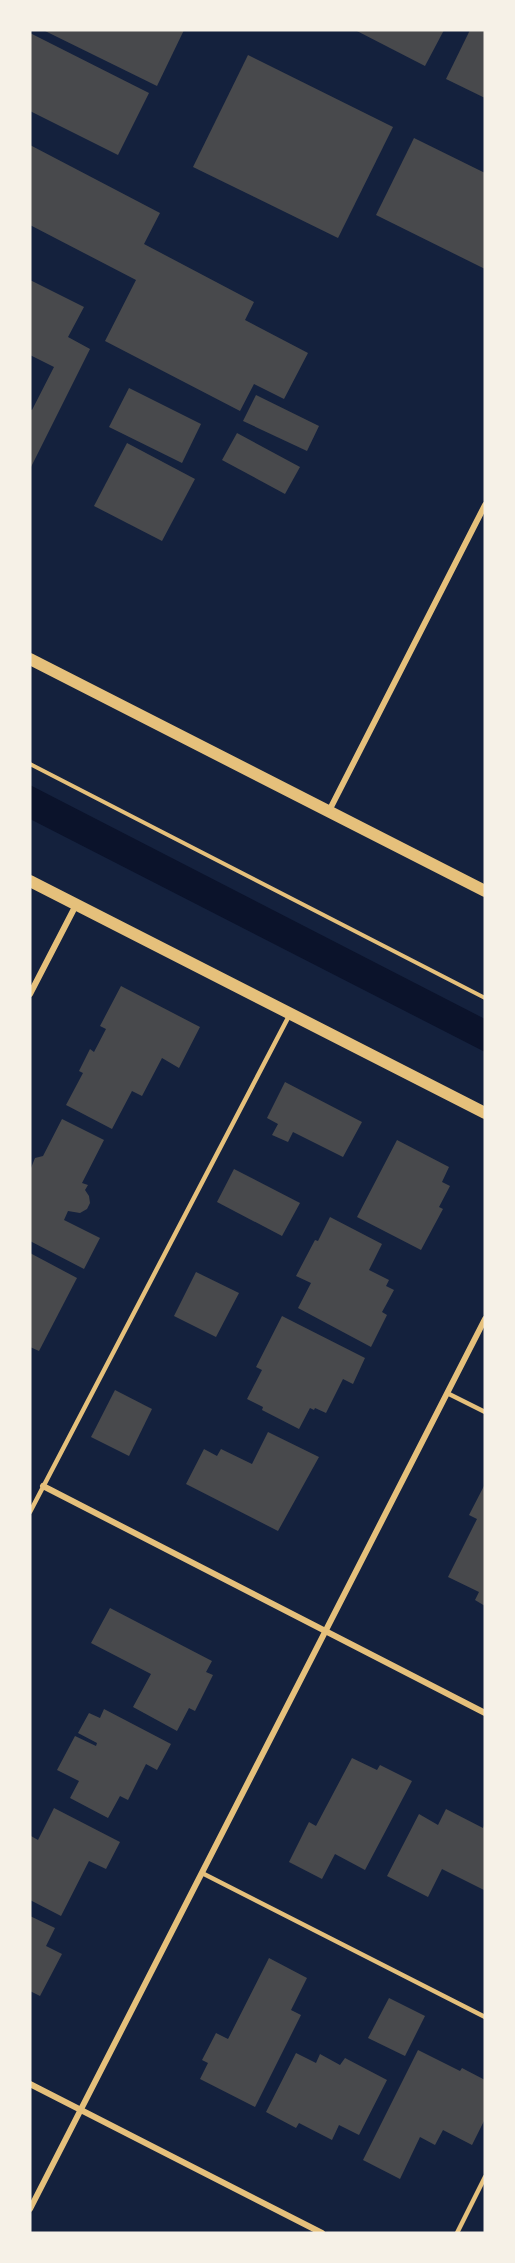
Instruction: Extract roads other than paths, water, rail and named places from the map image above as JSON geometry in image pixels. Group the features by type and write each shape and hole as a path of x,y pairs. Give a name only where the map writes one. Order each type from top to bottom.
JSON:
{"main road":[{"path":"30,659 485,891"},
{"path":"30,881 485,1113"}],"street":[{"path":"329,811 485,505"},
{"path":"30,994 76,904"},
{"path":"30,2209 485,1319"},
{"path":"43,1486 485,1713"},
{"path":"30,2084 322,2233"}],"lane":[{"path":"30,1512 290,1013"},
{"path":"447,1393 485,1412"},
{"path":"202,1873 485,2017"},
{"path":"456,2233 485,2177"}],"water":[{"path":"30,785 485,1019 485,1052 30,819"}]}
